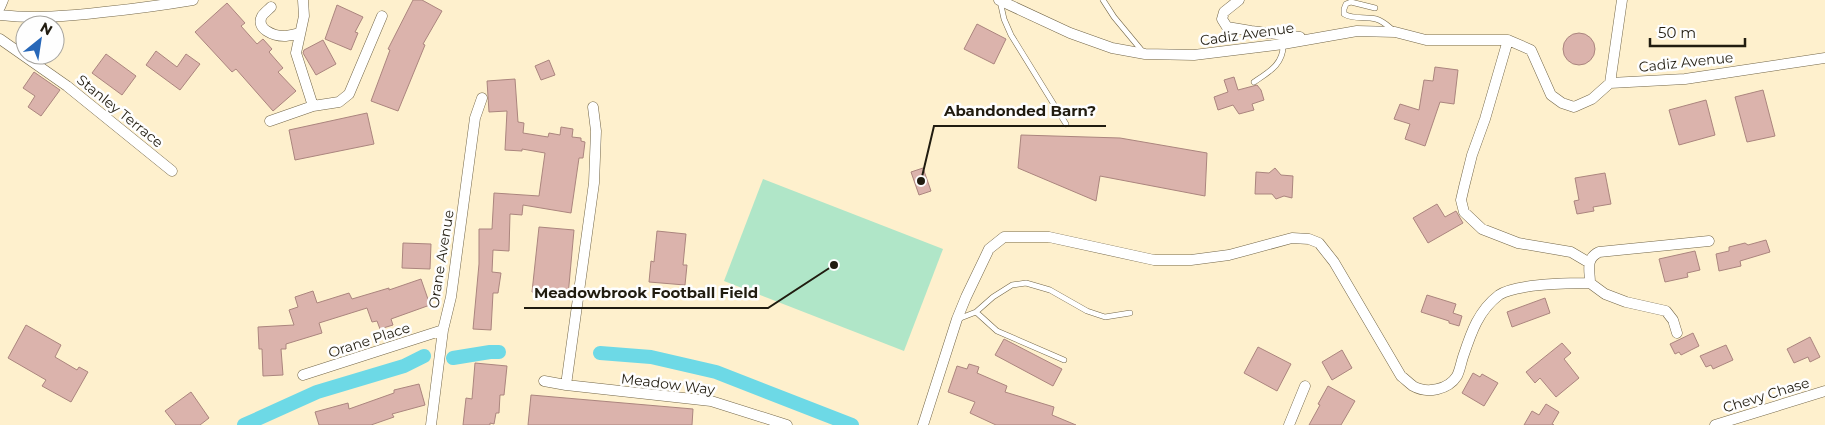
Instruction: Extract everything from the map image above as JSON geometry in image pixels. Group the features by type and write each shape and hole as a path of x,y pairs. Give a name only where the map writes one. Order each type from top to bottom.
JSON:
{"street":[{"path":"0,7 3,0"},
{"path":"0,16 21,18 65,16 145,8 193,0"},
{"path":"303,0 304,16 296,53 313,106"},
{"name":"Cadiz Avenue","path":"1000,0 1070,33 1112,48 1145,54 1194,55 1283,44 1308,38 1357,31 1395,32 1426,40 1508,40"},
{"path":"1239,0 1224,12 1222,19 1227,26 1308,38"},
{"path":"1588,262 1571,252 1518,243 1482,229 1464,212 1461,200 1508,40 1531,50 1550,95 1562,103 1574,107 1592,98 1610,83 1622,0"},
{"path":"271,7 262,15 261,21 262,27 268,33 282,36 300,33"},
{"path":"270,121 313,106 339,102 349,94 382,16"},
{"name":"Stanley Terrace","path":"0,39 66,86 172,171"},
{"name":"Cadiz Avenue","path":"1610,83 1685,79 1825,58"},
{"name":"Orane Avenue","path":"431,425 443,330 451,297 475,118 482,98"},
{"path":"566,386 594,182 596,131 593,107"},
{"path":"923,425 957,319 989,249 1004,238 1049,238 1095,246 1154,260 1191,260 1229,255 1266,243 1292,238 1309,239 1319,244 1334,262 1401,376 1412,385 1421,389 1435,390 1448,386 1458,375 1470,336 1484,308 1501,294 1523,288 1568,283 1590,283 1605,294 1626,302 1666,311 1673,320 1677,334"},
{"path":"1590,283 1588,262 1593,255 1599,252 1709,241"},
{"name":"Orane Place","path":"303,375 443,330"},
{"name":"Meadow Way","path":"544,381 566,386 711,401 787,425"},
{"path":"1289,425 1305,386"},
{"name":"Chevy Chase","path":"1715,425 1825,391"}],"lane":[{"path":"1000,0 1004,20 1011,35 1066,124"},
{"path":"1103,0 1145,54"},
{"path":"1375,8 1351,2 1346,4 1344,14 1350,17 1375,19 1384,23 1395,32"},
{"path":"1254,82 1272,71 1280,62 1284,53 1283,44"},
{"path":"957,319 976,312 993,297 1012,285 1026,283 1050,290 1087,312 1105,317 1130,313"},
{"path":"976,312 997,331 1064,360"}],"green space":[{"path":"763,179 943,249 904,351 724,281"}],"building":[{"path":"413,0 422,0 442,11 423,44 425,45 398,111 371,101 390,50 388,49"},
{"path":"227,3 245,23 241,26 257,44 263,39 272,49 269,52 283,68 278,72 296,91 273,111 236,69 232,72 195,32"},
{"path":"337,5 363,17 355,32 358,33 351,50 325,39"},
{"path":"977,24 1006,39 994,64 964,49"},
{"path":"1579,33 1585,34 1590,38 1594,43 1594,55 1590,60 1585,64 1579,65 1573,64 1568,60 1564,55 1563,49 1564,43 1568,38 1573,34"},
{"path":"323,40 336,64 316,75 303,53 304,50"},
{"path":"156,51 177,67 186,54 200,64 180,90 146,65"},
{"path":"106,54 136,76 122,95 92,73"},
{"path":"549,60 555,75 541,80 535,66"},
{"path":"1435,67 1458,70 1454,104 1440,102 1425,146 1405,139 1410,124 1394,119 1400,104 1419,110 1424,80 1433,81"},
{"path":"34,72 60,90 41,116 28,107 35,96 23,88"},
{"path":"1234,77 1238,90 1257,85 1261,90 1264,100 1252,104 1254,110 1239,114 1233,105 1218,110 1214,97 1228,92 1224,80"},
{"path":"515,79 518,122 524,123 523,133 548,137 549,133 560,135 561,127 573,129 572,137 581,138 581,141 585,142 583,158 579,158 571,213 523,205 522,215 510,214 509,251 493,250 492,272 501,273 498,293 493,293 491,330 473,329 479,264 479,229 492,229 494,193 539,196 545,153 522,149 522,151 505,150 507,111 489,112 487,81"},
{"path":"1763,90 1775,136 1747,142 1735,97"},
{"path":"1706,100 1715,135 1679,145 1669,110"},
{"path":"367,113 374,144 295,160 289,130"},
{"path":"1021,135 1120,138 1207,153 1205,196 1100,176 1096,201 1018,168"},
{"path":"923,168 931,191 919,195 911,172"},
{"path":"1275,168 1281,175 1293,176 1292,198 1284,196 1276,199 1272,194 1255,194 1256,172 1269,173"},
{"path":"1605,173 1611,204 1593,207 1594,211 1577,214 1574,201 1579,200 1575,178"},
{"path":"1437,204 1445,217 1456,211 1463,223 1428,243 1413,218"},
{"path":"539,227 574,230 568,296 532,292"},
{"path":"657,231 686,234 683,265 687,265 685,285 649,282 651,261 654,262"},
{"path":"1766,240 1770,252 1740,261 1741,266 1719,271 1716,254 1729,251 1729,247 1745,243 1748,245"},
{"path":"403,243 431,244 430,269 402,268"},
{"path":"1695,251 1700,270 1687,273 1688,277 1665,282 1659,259"},
{"path":"421,279 430,305 391,319 393,325 380,329 377,321 372,322 367,308 319,323 322,333 286,344 286,349 281,349 283,375 263,376 262,349 259,349 258,327 294,325 289,310 298,307 295,297 313,291 317,303 349,293 352,299 389,288 389,290"},
{"path":"1427,295 1456,304 1453,313 1462,316 1459,326 1421,312"},
{"path":"1545,298 1550,313 1512,327 1507,312"},
{"path":"26,325 61,345 55,357 77,370 79,367 88,372 71,402 42,386 46,380 8,358"},
{"path":"1693,333 1699,346 1681,355 1679,352 1675,354 1670,344"},
{"path":"1810,337 1820,357 1810,362 1808,357 1794,363 1787,349"},
{"path":"1004,339 1062,369 1053,386 995,355"},
{"path":"1562,343 1571,353 1564,359 1579,378 1556,397 1540,378 1535,383 1526,372"},
{"path":"1726,345 1733,360 1713,369 1711,365 1706,367 1700,356"},
{"path":"1258,347 1291,364 1277,391 1244,373"},
{"path":"1342,350 1352,368 1332,380 1322,362"},
{"path":"475,363 507,366 504,395 500,395 499,413 496,413 494,424 463,425 466,398 472,399"},
{"path":"969,364 979,367 977,373 1007,386 1005,392 1054,407 1052,415 1076,425 996,425 970,413 975,402 948,392 957,366 967,369"},
{"path":"1473,373 1480,377 1482,374 1498,383 1484,406 1462,393"},
{"path":"419,384 425,405 392,414 394,417 371,425 319,425 315,412 348,403 349,409 394,393 394,390"},
{"path":"1328,386 1355,401 1341,425 1309,425 1320,405 1318,404"},
{"path":"191,392 209,418 200,425 176,425 165,411"},
{"path":"531,395 693,409 692,425 528,425"},
{"path":"1546,404 1559,412 1552,424 1554,425 1524,425 1532,411 1539,415"}],"waterway":[{"path":"453,358 499,352"},
{"path":"600,353 651,357 716,372 852,425"},
{"path":"244,425 317,392 404,366 424,356"}],"place":[{"name":"Abandonded Barn?","path":"921,181"},
{"name":"Meadowbrook Football Field","path":"834,265"}]}
